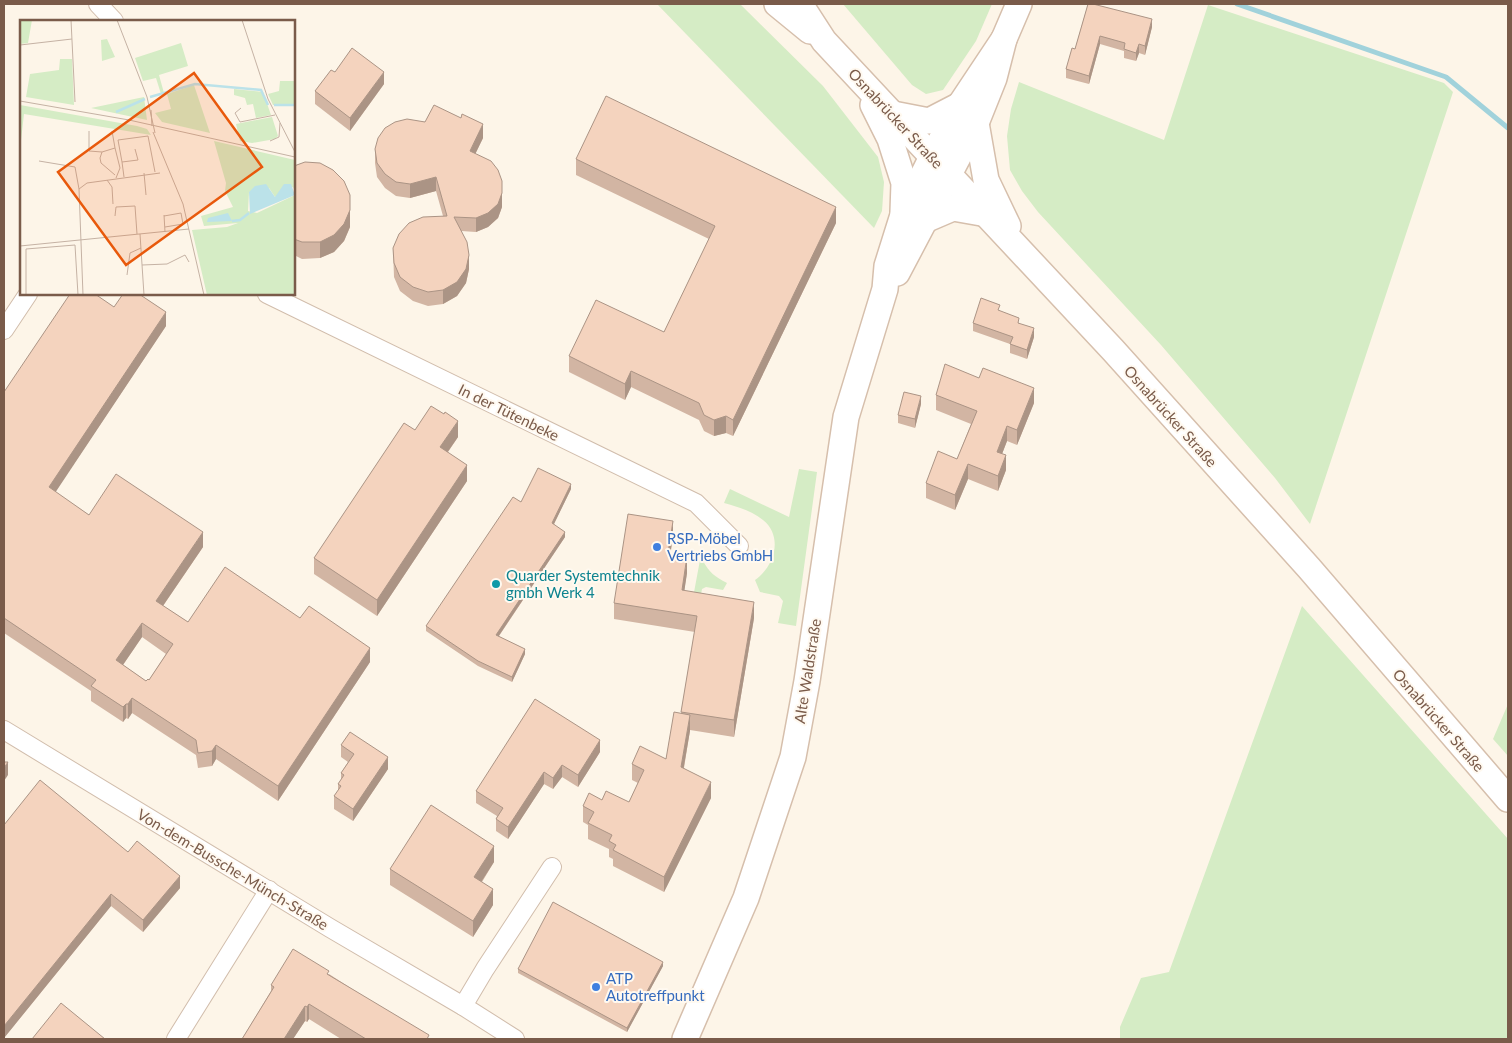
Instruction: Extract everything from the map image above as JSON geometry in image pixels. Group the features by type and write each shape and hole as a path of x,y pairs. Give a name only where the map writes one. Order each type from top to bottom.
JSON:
{"main road":[{"name":"Osnabrücker Straße","path":"777,4 824,41 1113,350 1309,568 1508,800"},
{"name":"Osnabrücker Straße","path":"800,4 824,41"},
{"name":"Alte Waldstraße","path":"685,1039 746,898 793,757 807,680 846,417 885,290 898,271 914,218 968,114 1004,39 1018,4"},
{"path":"861,81 890,139 914,218 953,208 987,214"},
{"name":"Alte Waldstraße","path":"892,114 929,121 968,114"},
{"path":"968,114 986,180 1018,248"}],"street":[{"path":"98,4 113,20"},
{"path":"4,330 27,295"},
{"name":"In der Tütenbeke","path":"269,295 696,503 739,546"},
{"name":"Von-dem-Bussche-Münch-Straße","path":"4,730 515,1039"},
{"path":"463,1006 484,969 552,867"},
{"path":"176,1039 269,890"}],"green space":[{"path":"657,4 740,4 823,86 878,157 884,182 882,211 874,228"},
{"path":"843,4 992,4 976,41 943,90 926,94 912,85"},
{"path":"1208,5 1444,83 1453,92 1310,524 1275,478 1161,345 1038,212 1022,191 1010,170 1007,136 1011,109 1019,82 1164,140"},
{"path":"799,469 817,472 796,626 778,623 783,601 779,596 760,592 755,580 767,568 774,552 775,543 769,527 754,514 724,503 730,489 789,517"},
{"path":"700,560 703,561 713,574 727,583 723,590 706,587 702,589 699,605 692,603"},
{"path":"1302,606 1508,839 1508,1039 1120,1039 1120,1027 1141,978 1169,972"},
{"path":"1508,704 1508,756 1493,739"}],"building":[{"path":"1088,4 1152,19 1145,46 1139,44 1136,53 1124,49 1125,43 1100,36 1089,76 1066,69 1072,48 1075,49"},
{"path":"352,48 384,72 350,118 315,91 331,70 335,72"},
{"path":"606,96 836,207 733,420 726,416 714,420 704,415 699,403 631,371 625,384 569,356 596,300 664,332 715,226 576,159"},
{"path":"434,105 461,118 462,114 483,124 470,151 491,161 498,170 502,181 502,193 498,204 488,213 476,218 454,217 467,242 469,255 466,269 457,282 443,290 428,292 413,287 400,277 394,263 393,248 399,234 409,223 423,217 447,216 436,177 410,184 396,182 385,174 377,163 375,149 378,138 385,128 395,122 407,119 425,122"},
{"path":"305,162 320,163 333,170 344,181 350,195 350,210 344,224 334,235 320,242 302,242 295,239 295,166"},
{"path":"69,295 96,295 114,307 122,295 140,295 166,312 49,487 89,515 116,474 203,532 156,601 188,622 225,567 300,618 309,606 370,648 278,786 216,745 212,751 198,753 196,740 132,698 123,707 91,686 96,680 4,618 4,392","holes":["142,623 173,644 149,680 146,681 116,660"]},
{"path":"981,298 1000,305 998,310 1019,318 1018,323 1034,328 1027,350 1010,344 1013,337 973,323"},
{"path":"945,364 979,378 983,368 1034,388 1017,430 1007,426 997,452 1006,455 998,476 968,464 955,495 926,483 938,451 957,459 977,411 936,395"},
{"path":"904,392 921,396 915,419 898,415"},
{"path":"431,406 444,414 445,412 458,421 440,447 467,465 377,600 314,558 404,423 415,430"},
{"name":"Quarder Systemtechnik gmbh Werk 4","path":"538,468 571,484 552,523 565,532 496,635 525,649 512,677 478,661 426,626 513,497 521,502"},
{"path":"628,514 673,521 668,553 687,556 682,590 754,602 734,720 681,712 697,616 614,603"},
{"path":"535,699 600,740 578,775 562,765 553,778 544,772 508,827 496,819 503,808 476,791"},
{"path":"674,712 690,715 681,767 711,782 664,877 613,850 616,845 609,841 612,835 588,823 594,812 583,806 589,793 602,800 606,791 629,802 644,770 632,764 640,746 666,759"},
{"path":"350,732 388,757 353,809 334,796 341,786 338,784 344,775 341,773 354,754 341,745"},
{"path":"40,780 128,852 137,841 180,876 143,920 111,894 4,1026 4,825"},
{"path":"431,805 494,846 474,877 493,889 473,921 390,869"},
{"path":"553,902 663,962 627,1028 518,969"},
{"path":"293,949 329,971 327,974 429,1035 427,1039 366,1039 309,1004 307,1007 305,1006 284,1039 242,1039 274,987 271,985"},
{"path":"61,1003 105,1039 32,1039"}],"waterway":[{"path":"1237,4 1446,77 1508,128"}],"place":[{"name":"RSP-Möbel Vertriebs GmbH","path":"657,547"},
{"name":"Quarder Systemtechnik gmbh Werk 4","path":"496,584"},
{"name":"ATP Autotreffpunkt","path":"596,987"}]}
